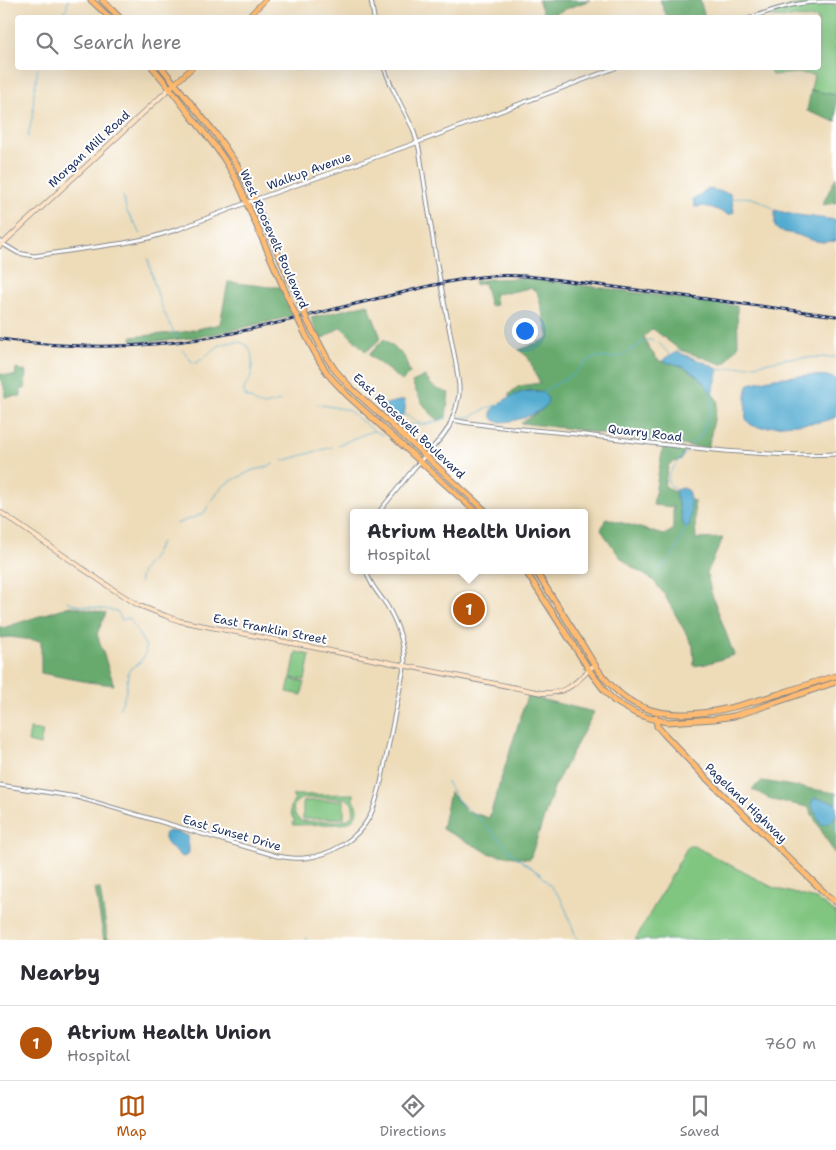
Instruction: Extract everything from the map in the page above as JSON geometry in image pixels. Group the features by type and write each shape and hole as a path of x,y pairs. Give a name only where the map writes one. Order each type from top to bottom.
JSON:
{"highway":[{"path":"91,0 107,15"},
{"path":"102,0 117,15"},
{"name":"West Roosevelt Boulevard","path":"155,70 214,143 243,190 301,325"},
{"name":"West Roosevelt Boulevard","path":"164,70 222,142 237,166 255,200 308,322"},
{"name":"East Roosevelt Boulevard","path":"308,322 335,370 356,392 484,509"},
{"name":"East Roosevelt Boulevard","path":"301,325 313,350 328,374 347,395 473,509"},
{"path":"528,574 589,670 605,691 614,701 635,714 667,722 688,722 729,716 754,710 836,682"},
{"path":"537,574 595,664 617,692 630,701 656,712 679,714 714,712 836,677"},
{"path":"824,686 825,682 836,677"},
{"path":"781,700 818,684 821,680"},
{"path":"729,716 732,712 756,701"},
{"path":"688,722 692,719 725,714 728,709"},
{"path":"656,712 656,720"},
{"name":"Pageland Highway","path":"656,720 657,726 705,777 836,902"}],"main road":[{"path":"249,15 265,0"},
{"name":"Morgan Mill Road","path":"1,243 190,70"},
{"name":"East Franklin Street","path":"0,512 138,605 180,620 542,693 555,693 565,690 589,670"},
{"path":"589,670 595,664"}],"street":[{"path":"371,0 374,15"},
{"path":"758,15 798,2 818,0 836,2"},
{"path":"381,509 442,437 452,420 458,402 459,386 417,142 413,129 385,70"},
{"name":"Walkup Avenue","path":"1,243 18,253 34,256 149,238 417,142 610,70"},
{"name":"Quarry Road","path":"452,420 469,424 746,453 836,454"},
{"name":"East Sunset Drive","path":"0,785 77,797 277,856 304,858 322,855 338,848 359,832 369,818 376,800 404,666 404,646 396,622 368,574"}],"green space":[{"path":"538,0 590,0 550,15 544,15"},
{"path":"660,0 700,0 704,15 666,15"},
{"path":"826,3 836,5 836,95 811,90 814,75 798,73 772,75 770,70 821,70 821,15 772,15 771,13 792,5"},
{"path":"811,90 836,95 836,122 807,111"},
{"path":"836,177 836,203 822,205"},
{"path":"521,278 737,306 738,346 726,363 722,364 680,350 653,329 644,336 648,347 658,360 687,368 704,382 718,401 708,448 650,442 521,423 544,408 547,398 543,393 533,390 510,398 509,394 519,386 540,383 528,357 519,350 549,338 537,291 530,288 494,294 496,305 490,306 484,283 475,285 474,281"},
{"path":"228,282 280,287 293,316 193,338 132,341 131,337 183,332 220,324"},
{"path":"368,304 381,338 366,352 341,327 320,340 311,318"},
{"path":"384,339 404,356 410,373 402,381 369,355"},
{"path":"16,368 26,372 25,389 21,389 21,396 5,397 0,374 15,376"},
{"path":"425,376 435,388 449,393 446,417 438,420 422,403 412,382"},
{"path":"663,447 684,449 682,459 669,464 664,485 680,496 694,501 696,539 723,538 707,573 711,592 734,655 706,664 694,666 693,646 664,594 653,580 620,557 601,530 606,518 664,535 673,530 673,507 653,505"},
{"path":"70,606 106,613 97,634 114,685 41,673 41,641 9,637 0,638 0,626 3,628"},
{"path":"296,652 310,655 305,680 291,678"},
{"path":"290,679 304,682 302,695 287,692"},
{"path":"527,696 594,712 555,785 530,859 491,854 442,829 450,792 467,811 489,818"},
{"path":"30,729 43,731 40,745 28,742"},
{"path":"762,781 836,793 836,851 834,853 808,807 772,800 752,789"},
{"path":"354,794 352,798 357,806 357,811 354,818 347,823 293,825 295,821 290,810 295,799 293,795","holes":["304,798 346,798 352,803 353,810 353,814 346,820 301,821 295,815 294,805"]},
{"path":"344,800 344,818 303,819 303,801"},
{"path":"688,846 694,846 774,888 816,899 836,913 836,940 635,940"},
{"path":"95,888 100,889 108,940 104,940"}],"water":[{"path":"708,189 729,193 734,212 729,215 713,208 695,207 693,199"},
{"path":"775,210 790,214 836,220 836,241 822,242 779,231 775,227"},
{"path":"677,352 719,370 712,394 698,376 686,368 664,362 665,358"},
{"path":"808,375 827,376 836,379 836,417 816,423 764,427 751,425 748,422 746,418 746,394 749,384 774,378"},
{"path":"532,391 542,392 548,399 548,402 540,410 523,418 506,422 499,422 492,418 491,412 504,401 515,395"},
{"path":"404,400 404,413 397,418 387,416 379,407 388,404"},
{"path":"683,488 688,490 691,513 689,527 686,528 683,524 675,490"},
{"path":"815,798 836,804 836,815 832,821 821,824 811,804"},
{"path":"168,831 188,836 188,855 183,857 168,844 164,834"}],"waterway":[{"path":"63,15 68,0"},
{"path":"28,137 33,113 38,70"},
{"path":"123,196 127,212 141,234"},
{"path":"732,199 744,197 755,199 775,210"},
{"path":"148,259 163,309 177,337"},
{"path":"542,392 572,375 591,359 597,357 618,357 647,340 659,343 670,355"},
{"path":"183,350 192,362 196,363 221,345 231,342 244,344 248,347 252,359 250,380 244,390 246,397 260,405 281,401"},
{"path":"718,370 789,358 836,357"},
{"path":"691,445 703,433 711,405 712,393"},
{"path":"317,404 348,410 374,431 383,435"},
{"path":"459,417 471,417 490,407 501,404"},
{"path":"402,413 420,423"},
{"path":"400,427 447,418"},
{"path":"338,445 373,431"},
{"path":"282,461 332,447"},
{"path":"675,490 669,484 669,475 689,449"},
{"path":"176,524 203,514 222,487 229,482 253,470 273,464"},
{"path":"660,568 673,555 686,527"},
{"path":"139,583 142,571 153,557 161,542"},
{"path":"67,601 76,605 117,611 122,620 129,618 146,647 145,655 128,673 126,692 120,708"},
{"path":"447,782 457,799 488,827 515,856 540,874 560,897 577,940"},
{"path":"831,820 836,830"}],"railway":[{"path":"0,339 29,343 88,346 146,345 175,342 252,329 440,284 479,277 499,276 545,278 836,316"}],"place":[{"name":"Atrium Health Union","path":"469,609"}]}
